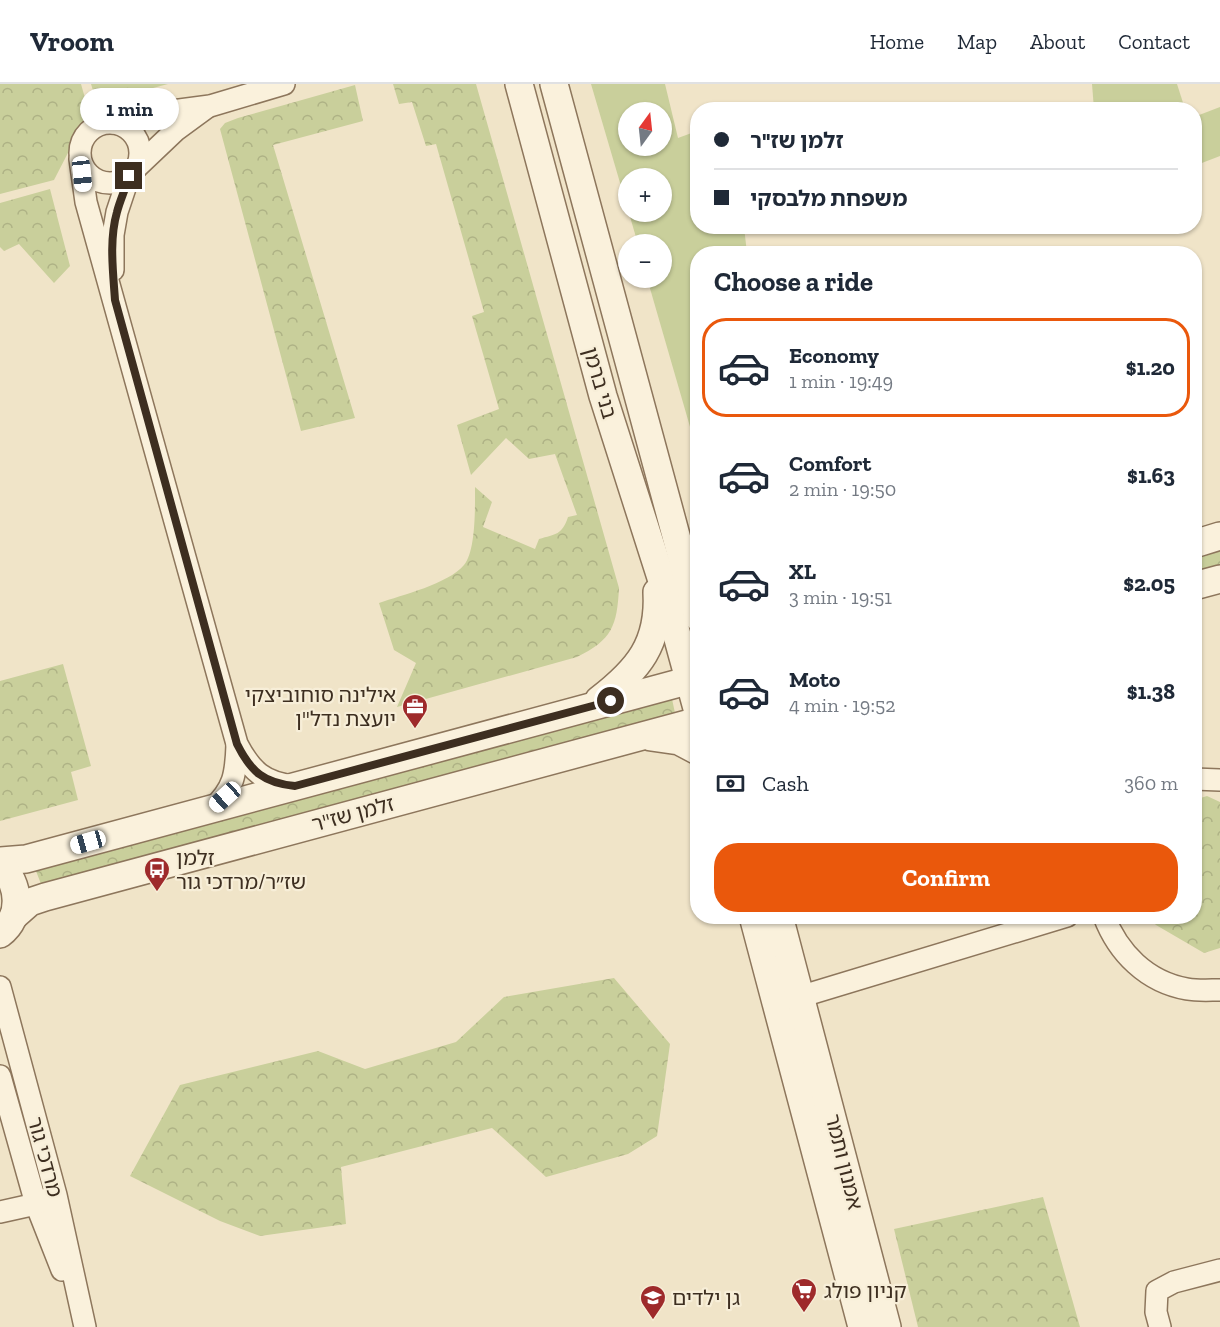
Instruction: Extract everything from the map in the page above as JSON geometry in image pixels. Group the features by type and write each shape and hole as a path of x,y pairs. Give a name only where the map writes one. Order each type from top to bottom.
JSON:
{"street":[{"path":"284,84 210,106 103,123 93,128 83,138 80,159 86,202 237,744 247,763 268,780 295,786"},
{"name":"בני ברמן","path":"519,84 603,396 690,670"},
{"name":"בני ברמן","path":"554,84 690,576"},
{"path":"80,159 84,169 94,178 115,183 133,172 176,130 210,106"},
{"path":"113,123 123,126 137,138 140,148 140,159 117,212 113,235 115,300"},
{"path":"592,706 634,670 653,638 657,623 657,590 645,526"},
{"path":"1202,541 1220,537"},
{"path":"1202,584 1220,579"},
{"name":"זלמן שז\"ר","path":"0,863 26,859 690,680"},
{"name":"זלמן שז\"ר","path":"7,925 30,902 45,897 690,723"},
{"path":"641,736 680,741 690,747"},
{"path":"212,809 231,788 237,744"},
{"path":"1202,779 1220,780"},
{"path":"0,863 15,885 17,900 7,925"},
{"name":"אמנון ותמר","path":"756,924 789,1000 887,1327"},
{"name":"אמנון ותמר","path":"780,924 789,1000 862,1327"},
{"path":"789,1000 1041,924"},
{"path":"1107,924 1111,934 1134,964 1152,977 1187,990 1220,990"},
{"name":"מרדכי גור","path":"0,987 56,1195 85,1327"},
{"name":"מרדכי גור","path":"0,1076 36,1204 85,1327"},
{"path":"0,1212 36,1204 56,1195"},
{"path":"1160,1327 1156,1312 1157,1291 1174,1282 1220,1270"}],"green space":[{"path":"0,84 81,84 89,112 54,180 0,194"},
{"path":"91,84 168,84 97,103"},
{"path":"393,84 476,84 619,588 614,622 605,638 589,651 577,657 397,707 416,663 394,650 379,603 436,583 457,572 464,565 473,539 475,487 492,502 483,527 535,549 539,539 558,533 568,517 577,515 555,454 529,459 506,438 471,475 457,425 499,409 472,316 484,312 436,144 426,146 412,102 399,104"},
{"path":"591,84 665,84 669,102 618,102 618,156 672,156 672,113 678,138 690,134 690,234 745,234 746,246 690,246 690,427 650,288 672,288 672,234 635,234 632,222 672,222 672,168 618,168 618,176"},
{"path":"1092,84 1177,84 1183,102 1093,102"},
{"path":"355,85 363,121 273,145 355,418 301,431 220,129 225,123 238,118"},
{"path":"1220,107 1220,156 1202,163 1202,114"},
{"path":"50,189 70,266 54,283 19,244 4,251 0,247 0,203"},
{"path":"1220,551 1220,566 1202,571 1202,556"},
{"path":"63,664 91,766 71,772 78,800 0,821 0,681"},
{"path":"672,699 675,713 41,884 36,871"},
{"path":"1207,796 1220,802 1220,948 1204,953 1155,924 1202,924 1202,798"},
{"path":"614,978 670,1044 657,1136 628,1154 546,1177 492,1128 341,1167 346,1224 260,1236 220,1221 130,1176 180,1085 318,1051 365,1069 456,1042 504,997"},
{"path":"1043,1197 1080,1327 918,1327 894,1229"}],"place":[{"name":"אילינה סוחוביצקי יועצת נדל\"ן","path":"415,730"},
{"name":"זלמן שז״ר/מרדכי גור","path":"157,893"},
{"name":"קניון פולג","path":"804,1314"},
{"name":"גן ילדים","path":"653,1321"}],"route":[{"path":"129,176 117,212 113,235 115,300 237,744 247,763 268,780 295,786 611,701"}]}
